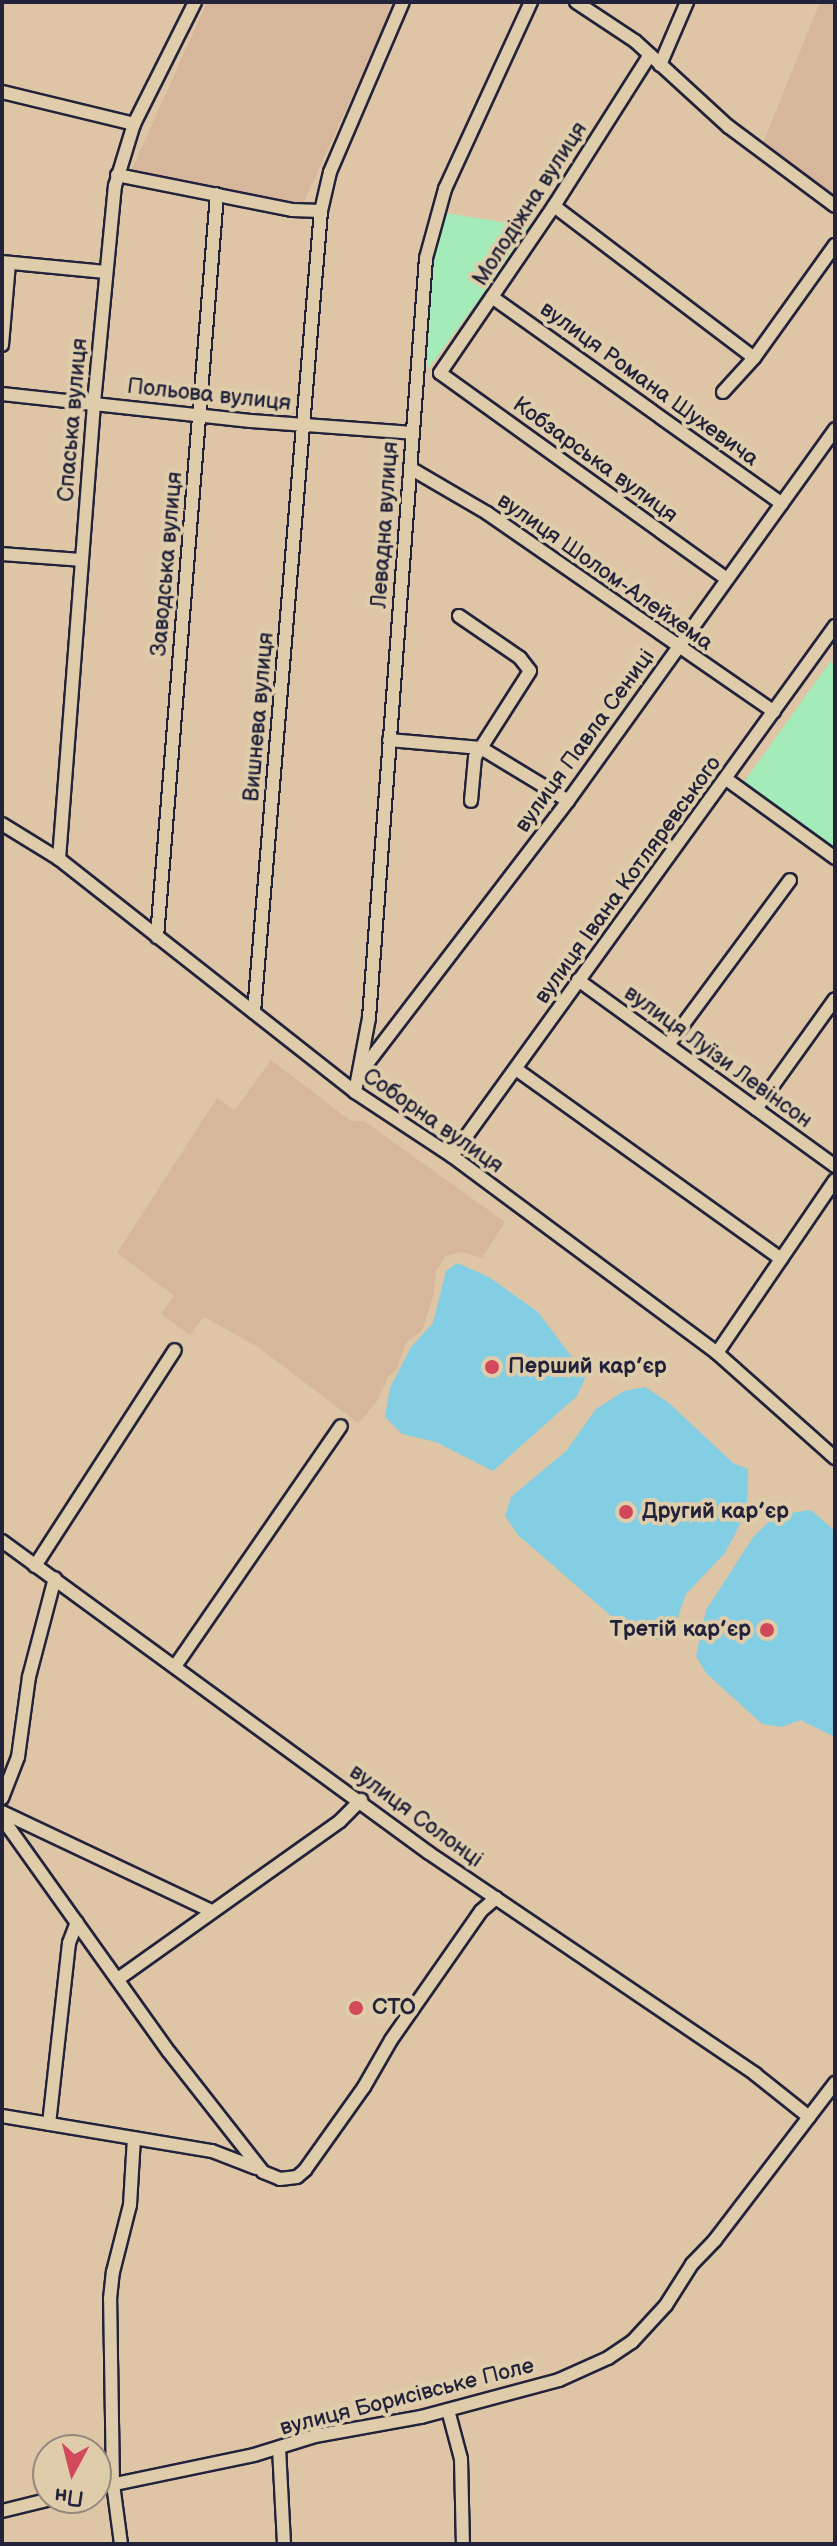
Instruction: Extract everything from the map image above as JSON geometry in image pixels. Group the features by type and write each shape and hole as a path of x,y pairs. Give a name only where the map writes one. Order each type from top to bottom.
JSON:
{"street":[{"name":"Спаська вулиця","path":"59,859 94,403 117,175 134,124 195,2"},
{"name":"Вишнева вулиця","path":"254,1012 321,211 330,172 403,2"},
{"name":"Левадна вулиця","path":"361,1072 426,258 445,189 531,2"},
{"path":"576,2 617,28 729,127 835,206"},
{"path":"660,65 687,2"},
{"name":"Молодіжна вулиця","path":"440,373 554,206 650,55"},
{"path":"2,92 134,124"},
{"path":"117,175 292,210 321,211"},
{"name":"Заводська вулиця","path":"157,937 217,194"},
{"path":"554,206 754,358"},
{"path":"723,392 754,358 835,245"},
{"path":"2,345 6,263 106,272"},
{"name":"вулиця Романа Шухевича","path":"492,297 782,504"},
{"path":"418,375 440,373"},
{"name":"Кобзарська вулиця","path":"440,373 727,579"},
{"name":"Польова вулиця","path":"2,394 413,433"},
{"name":"вулиця Павла Сениці","path":"361,1072 568,801 835,429"},
{"name":"вулиця Шолом-Алейхема","path":"410,468 487,513 774,712"},
{"path":"2,554 81,560"},
{"path":"459,616 520,658 530,671 474,763 471,801"},
{"name":"вулиця Івана Котляревського","path":"452,1156 835,626"},
{"path":"823,643 835,651"},
{"path":"389,740 481,748 568,801"},
{"path":"726,779 835,858"},
{"name":"Соборна вулиця","path":"2,824 59,859 355,1092 452,1156 717,1353 835,1458"},
{"path":"668,1045 790,880"},
{"name":"вулиця Луїзи Левінсон","path":"578,980 835,1166"},
{"path":"756,1109 835,999"},
{"path":"516,1069 781,1259"},
{"path":"355,1092 361,1072"},
{"path":"717,1353 835,1180"},
{"path":"35,1566 175,1350"},
{"path":"176,1665 341,1426"},
{"name":"вулиця Солонці","path":"2,1541 361,1800 422,1848 755,2074 809,2117"},
{"path":"2,1798 18,1757 29,1677 55,1578"},
{"path":"118,1979 340,1821 361,1800"},
{"path":"2,1812 211,1911"},
{"path":"2,1818 197,2087 263,2172"},
{"path":"2,2116 212,2151 286,2180 301,2174 364,2087 391,2040 481,1911 496,1898"},
{"path":"49,2124 69,1943 77,1922"},
{"name":"вулиця Борисівське Поле","path":"113,2484 279,2448 315,2436 448,2410 574,2374 632,2342 666,2305 692,2264 715,2240 835,2083"},
{"path":"121,2544 113,2484 111,2292 130,2205 134,2138"},
{"path":"448,2410 461,2459 463,2544"},
{"path":"279,2448 284,2544"},
{"path":"2,2511 32,2504"}],"shaded area":[{"path":"207,2 395,2 302,206 132,169"},
{"path":"820,2 835,2 835,202 761,148"},
{"path":"271,1060 351,1121 364,1121 505,1222 482,1258 462,1252 445,1256 436,1272 434,1293 422,1331 406,1342 397,1369 389,1375 376,1403 358,1423 258,1347 204,1317 190,1335 161,1314 174,1296 117,1253 217,1098 235,1110"}],"green space":[{"path":"446,213 532,227 427,370 433,243"},
{"path":"830,662 835,665 835,858 739,789"}],"water":[{"name":"Перший кар’єр","path":"457,1263 489,1277 538,1312 586,1376 577,1396 493,1471 436,1442 402,1434 385,1417 390,1388 411,1347 433,1323 446,1271"},
{"name":"Другий кар’єр","path":"645,1387 669,1403 733,1463 748,1469 747,1510 725,1553 686,1594 678,1617 666,1636 656,1640 625,1628 518,1535 505,1516 511,1497 566,1451 596,1409 624,1391"},
{"name":"Третій кар’єр","path":"811,1510 835,1531 835,1737 800,1720 782,1727 762,1724 706,1673 696,1656 706,1610 754,1536 776,1515"}],"place":[{"name":"Перший кар’єр","path":"492,1367"},
{"name":"Другий кар’єр","path":"626,1512"},
{"name":"Третій кар’єр","path":"767,1630"},
{"name":"СТО","path":"356,2008"}]}
